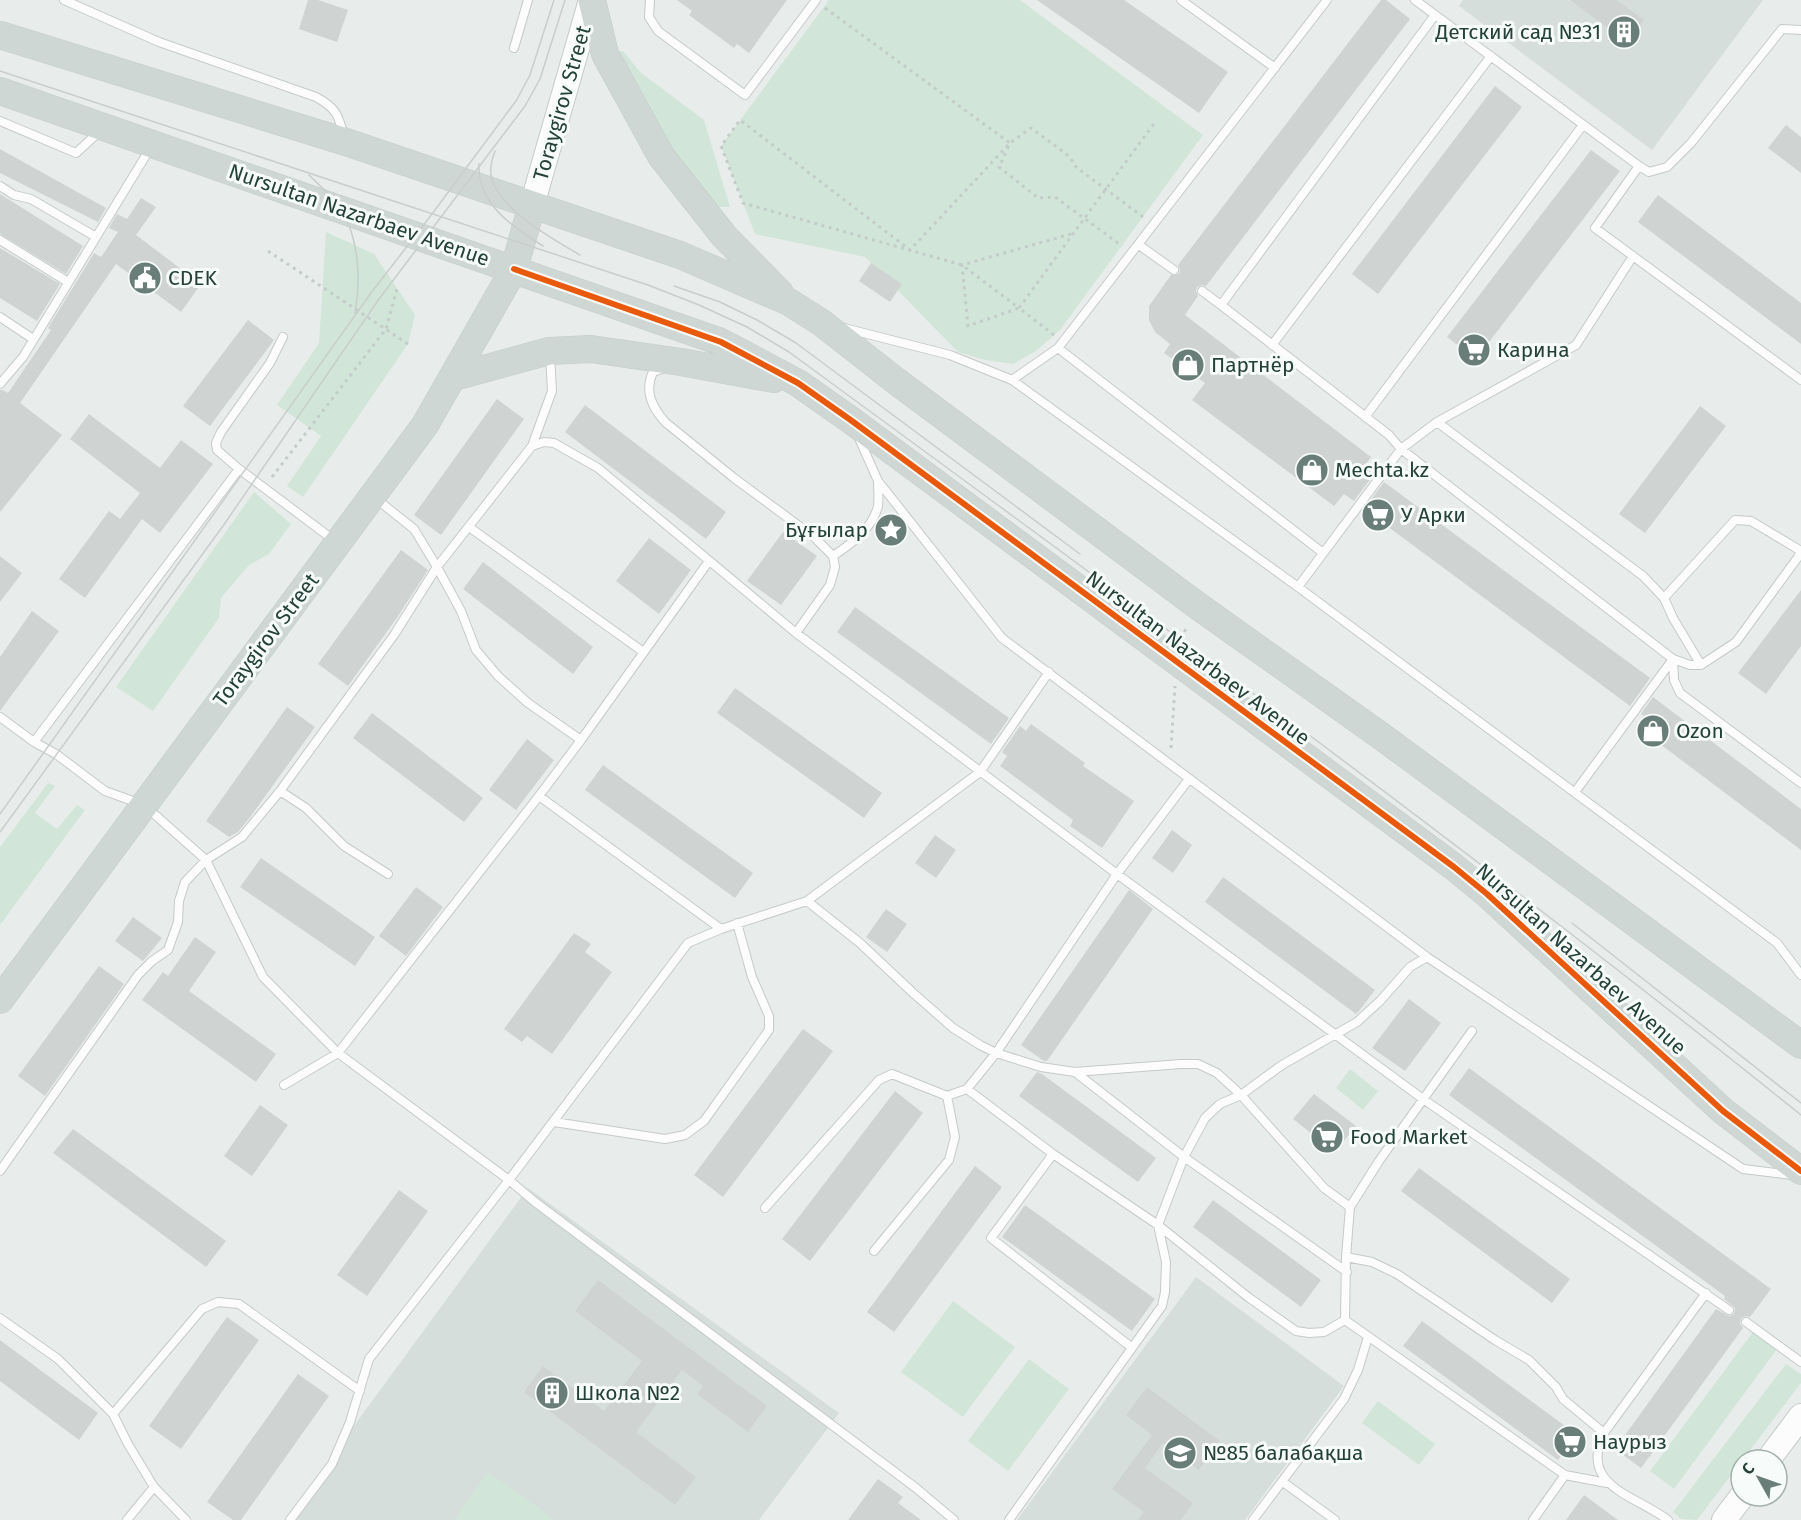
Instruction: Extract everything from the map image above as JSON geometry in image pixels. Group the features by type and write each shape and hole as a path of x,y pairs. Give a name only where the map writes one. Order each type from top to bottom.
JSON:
{"main road":[{"name":"Toraygirov Street","path":"6,988 373,496 425,425 454,377 514,269 592,0"},
{"path":"592,0 605,54 661,156 724,236 789,302"},
{"name":"Nursultan Nazarbaev Avenue","path":"0,35 346,142 680,255 789,302 822,323 896,381 1198,606 1390,743 1801,1045"},
{"name":"Nursultan Nazarbaev Avenue","path":"0,91 721,342 798,383 1454,867 1723,1111 1801,1172"},
{"path":"454,377 549,351 591,349 798,383"},
{"path":"1777,1448 1801,1416"}],"lane":[{"path":"64,0 159,42 316,98 332,106 339,116 346,142"},
{"path":"514,48 528,0"},
{"path":"650,0 649,17 658,31 745,95 816,0"},
{"path":"1181,0 1275,68"},
{"path":"1012,380 1058,348 1327,0"},
{"path":"1415,0 1649,172 1667,167 1691,143 1782,29 1801,30"},
{"path":"1221,305 1435,15"},
{"path":"1272,345 1491,56"},
{"path":"0,121 76,153 105,126"},
{"path":"1365,417 1583,125"},
{"path":"0,384 23,357 153,143"},
{"path":"1639,166 1595,228 1801,380"},
{"path":"0,186 14,195 31,199 96,237"},
{"path":"0,240 68,282"},
{"path":"1139,245 1174,270"},
{"path":"1298,587 1401,449 1437,422 1576,345 1633,256"},
{"path":"1202,291 1389,435 1401,449 1673,659 1690,665 1701,665 1736,642 1801,552 1751,521 1735,520 1664,598"},
{"path":"0,317 33,339"},
{"path":"822,323 950,355 1012,380 1298,587 1777,943 1801,975"},
{"path":"283,337 270,363 221,432 216,443 217,450 337,543"},
{"path":"1058,348 1323,553"},
{"path":"0,1171 138,975 168,950 178,922 185,882 206,860 242,837 280,791 394,634 437,567 532,446 552,391 549,351"},
{"path":"681,362 653,372 648,384 655,411 665,422 734,478 814,537 833,556 835,567 830,585 796,633"},
{"path":"852,421 878,481 1002,638 1427,957 1743,1169 1801,1176"},
{"path":"1437,422 1643,576 1664,598 1701,665"},
{"path":"532,446 544,442 554,443 598,468 796,633 1117,874 1334,1035 1729,1310"},
{"path":"33,742 239,469"},
{"path":"833,556 854,542 874,515 878,504 878,481"},
{"path":"373,496 414,529 461,611 476,650 498,676 528,703 581,740"},
{"path":"469,527 642,651"},
{"path":"284,1085 338,1053 539,796 708,561"},
{"path":"1575,792 1673,659"},
{"path":"1673,659 1674,680 1680,693 1801,783"},
{"path":"290,1520 332,1464 350,1422 369,1359 554,1122 688,944 737,923 807,901 980,771 1049,672"},
{"path":"0,717 33,742 56,754 105,791 144,805 206,860 263,977 338,1053 916,1488 954,1520"},
{"path":"765,1208 879,1080 892,1074 947,1096 967,1089 996,1053 1117,874 1189,779"},
{"path":"280,791 306,808 344,846 388,874"},
{"path":"539,796 721,929"},
{"path":"807,901 860,943 953,1028 980,1046 996,1053 1041,1067 1075,1071 1198,1064 1217,1073 1241,1095 1324,1188 1350,1207"},
{"path":"554,1122 665,1139 685,1135 704,1121 769,1030 769,1016 752,977 737,923"},
{"path":"1009,1520 1162,1306 1166,1262 1158,1225 1184,1157 1205,1118 1220,1104 1241,1095 1282,1065 1357,1022 1380,1001 1410,967 1427,957"},
{"path":"1345,1320 1350,1207 1379,1161 1472,1031"},
{"path":"1075,1071 1184,1157 1347,1272"},
{"path":"967,1089 1053,1154 1158,1225 1248,1297 1296,1330 1309,1333 1324,1332 1345,1320"},
{"path":"874,1251 949,1160 955,1137 947,1096"},
{"path":"1053,1154 991,1238 1131,1347"},
{"path":"1346,1257 1372,1262 1397,1274 1530,1360 1551,1382 1563,1399 1604,1433"},
{"path":"1607,1483 1599,1469 1597,1455 1598,1445 1604,1433 1706,1293"},
{"path":"113,1414 202,1310 218,1302 239,1304 360,1391"},
{"path":"0,1318 58,1359 113,1414 154,1487 186,1520"},
{"path":"1345,1320 1565,1475 1607,1483 1668,1520"},
{"path":"1746,1322 1801,1362"},
{"path":"1253,1520 1344,1399 1358,1370 1368,1337"},
{"path":"1533,1520 1565,1475"},
{"path":"1283,1482 1335,1520"},
{"path":"128,1520 154,1487"}],"path":[{"path":"823,7 1010,143"},
{"path":"910,250 740,120 721,146 743,203 962,265 1054,335"},
{"path":"962,265 968,326 1019,308 1156,121"},
{"path":"910,250 1010,143 1031,128 1069,156 1076,168 1143,217"},
{"path":"1010,143 999,167 1038,198 1055,197 1122,246"},
{"path":"962,265 1073,234"},
{"path":"268,250 408,344"},
{"path":"264,488 386,329 397,289"},
{"path":"1177,645 1192,618"},
{"path":"1170,765 1175,678"}],"shaded area":[{"path":"1463,0 1763,0 1652,150 1459,6"},
{"path":"528,1188 839,1413 759,1520 285,1520"},
{"name":"№85 балабақша","path":"1196,1277 1344,1386 1245,1520 1017,1520"}],"green space":[{"path":"829,0 1020,0 1203,135 1060,330 1036,351 1013,364 985,360 958,352 865,257 755,234 721,146"},
{"path":"623,51 640,72 704,120 730,207 712,207 667,151 614,53"},
{"path":"326,232 374,254 415,315 408,344 303,497 287,486 321,436 277,405 319,343"},
{"path":"254,492 291,524 269,554 249,565 221,598 219,618 153,711 116,687"},
{"path":"48,783 55,786 35,813 57,829 77,805 85,810 0,925 0,847"},
{"path":"1350,1069 1378,1091 1363,1110 1336,1088"},
{"path":"953,1301 1015,1347 963,1417 901,1372"},
{"path":"1753,1332 1777,1349 1674,1489 1650,1471"},
{"path":"1029,1359 1069,1389 1008,1471 968,1441"},
{"path":"1786,1364 1801,1374 1801,1383 1752,1448 1729,1448 1729,1478 1697,1520 1681,1519 1673,1512"},
{"path":"1378,1401 1435,1444 1419,1465 1362,1423"},
{"path":"488,1472 555,1520 454,1520"}],"building":[{"path":"308,0 318,0 348,10 337,42 299,29"},
{"path":"677,0 787,0 749,53 737,44 734,48 689,15 692,11"},
{"path":"1037,0 1124,0 1228,72 1199,113"},
{"path":"1381,0 1386,0 1410,19 1206,286 1197,287 1198,296 1185,315 1371,457 1364,467 1374,474 1354,501 1344,494 1334,506 1192,400 1205,383 1164,353 1170,344 1155,332 1149,320 1149,306 1171,275 1179,274 1178,265"},
{"name":"Детский сад №31","path":"1570,0 1617,0 1644,20 1628,43"},
{"path":"1495,86 1522,107 1378,294 1352,274"},
{"path":"1786,125 1801,137 1801,173 1768,148"},
{"path":"0,149 106,208 98,222 0,173"},
{"path":"1591,150 1620,171 1476,359 1447,337"},
{"path":"0,194 83,246 66,274 0,234"},
{"path":"1658,195 1801,303 1801,344 1638,222"},
{"path":"141,198 156,207 136,235 201,284 181,312 116,264 20,403 62,435 0,512 0,390 8,393 51,330 48,328 94,253 101,257 118,232 109,228 117,214 127,219"},
{"path":"0,248 60,284 37,321 0,298"},
{"path":"871,263 902,284 890,302 859,281"},
{"path":"248,320 274,340 210,426 183,406"},
{"path":"497,399 524,419 441,535 414,515"},
{"path":"585,405 726,512 706,539 565,432"},
{"path":"1700,406 1726,426 1645,533 1619,514"},
{"path":"89,414 160,468 181,440 213,464 160,533 142,519 85,598 59,579 109,511 120,519 140,493 70,439"},
{"path":"1384,482 1650,678 1630,706 1364,509"},
{"path":"783,532 817,556 781,605 747,581"},
{"path":"649,538 691,570 659,614 616,581"},
{"path":"401,550 428,570 348,686 318,664"},
{"path":"0,556 22,573 0,602"},
{"path":"483,562 593,647 573,674 463,589"},
{"path":"1801,590 1801,646 1766,694 1738,673"},
{"path":"855,607 1009,718 991,744 837,632"},
{"path":"32,611 59,631 0,711 0,657"},
{"path":"735,688 882,793 864,818 717,713"},
{"path":"1653,697 1801,809 1801,850 1636,726 1644,716 1641,714"},
{"path":"287,707 315,727 251,816 238,832 229,837 206,821"},
{"path":"372,713 483,798 464,822 353,738"},
{"path":"1031,724 1085,763 1083,766 1134,801 1102,848 1070,826 1073,820 1000,766 1007,756 1002,752 1020,726 1026,731"},
{"path":"527,739 554,760 516,810 489,790"},
{"path":"603,765 753,873 735,898 585,790"},
{"path":"1172,830 1192,845 1173,873 1152,858"},
{"path":"935,835 956,850 936,878 915,863"},
{"path":"261,858 375,937 355,966 240,887"},
{"path":"1223,877 1375,990 1356,1014 1205,902"},
{"path":"416,887 443,907 406,956 379,936"},
{"path":"1129,890 1153,909 1047,1061 1044,1061 1021,1045"},
{"path":"886,909 907,924 887,952 866,937"},
{"path":"133,917 162,938 143,961 115,941"},
{"path":"574,933 591,944 585,952 612,972 552,1054 527,1036 522,1042 504,1029"},
{"path":"195,937 216,952 189,991 276,1054 256,1082 142,1000 163,972 168,976"},
{"path":"99,966 124,984 45,1096 18,1076"},
{"path":"1409,999 1441,1023 1405,1071 1372,1048"},
{"path":"803,1029 833,1051 723,1197 694,1175"},
{"path":"1469,1068 1771,1289 1750,1317 1741,1318 1740,1324 1743,1328 1641,1468 1615,1449 1716,1309 1729,1316 1734,1314 1735,1308 1724,1299 1725,1296 1449,1095"},
{"path":"1037,1072 1156,1158 1138,1182 1019,1096"},
{"path":"895,1091 923,1113 810,1261 782,1239"},
{"path":"1314,1094 1356,1126 1335,1152 1293,1119"},
{"path":"260,1105 288,1125 252,1176 224,1156"},
{"path":"73,1129 226,1241 206,1267 53,1153"},
{"path":"975,1166 1002,1187 894,1332 867,1312"},
{"path":"1419,1168 1570,1279 1552,1303 1401,1191"},
{"path":"399,1190 428,1211 367,1296 337,1275"},
{"path":"1213,1200 1321,1280 1301,1307 1193,1227"},
{"path":"1025,1205 1155,1299 1132,1331 1002,1237"},
{"name":"Школа №2","path":"598,1280 767,1406 748,1432 697,1394 703,1386 682,1370 636,1432 696,1477 675,1505 524,1392 543,1366 604,1411 642,1361 575,1311"},
{"path":"227,1317 259,1340 181,1449 149,1426"},
{"path":"1422,1321 1576,1434 1558,1460 1403,1346"},
{"path":"0,1340 98,1413 79,1440 0,1381"},
{"path":"298,1374 329,1396 241,1520 233,1520 207,1502"},
{"path":"1147,1387 1220,1441 1199,1470 1163,1443 1145,1468 1193,1503 1181,1520 1138,1520 1144,1512 1112,1489 1152,1435 1126,1415"},
{"path":"878,1479 903,1497 898,1503 921,1520 848,1520"},
{"path":"1584,1495 1618,1520 1566,1520"}],"tram line":[{"path":"0,814 371,293 516,101 530,75 554,0"},
{"path":"0,832 223,526 379,299 525,106 540,79 565,0"},
{"path":"0,71 648,285 747,327 789,352 1300,728 1552,919 1801,1115"},
{"path":"495,151 491,175 495,188 504,200 528,222 580,255"},
{"path":"479,164 480,178 490,203 520,231 543,246"},
{"path":"309,175 341,209 352,233 358,274 355,313"},
{"path":"674,286 720,302 796,343 1080,554"},
{"path":"1572,923 1801,1103"}],"cycle path":[{"path":"514,269 721,342 798,383 1454,867 1487,894 1723,1111 1801,1171"}],"place":[{"name":"Детский сад №31","path":"1624,32"},
{"name":"CDEK","path":"145,278"},
{"name":"Карина","path":"1474,350"},
{"name":"Партнёр","path":"1188,365"},
{"name":"Mechta.kz","path":"1312,470"},
{"name":"У Арки","path":"1378,515"},
{"name":"Бұғылар","path":"891,530"},
{"name":"Ozon","path":"1653,731"},
{"name":"Food Market","path":"1327,1137"},
{"name":"Школа №2","path":"552,1393"},
{"name":"Наурыз","path":"1570,1442"},
{"name":"№85 балабақша","path":"1180,1453"}]}
